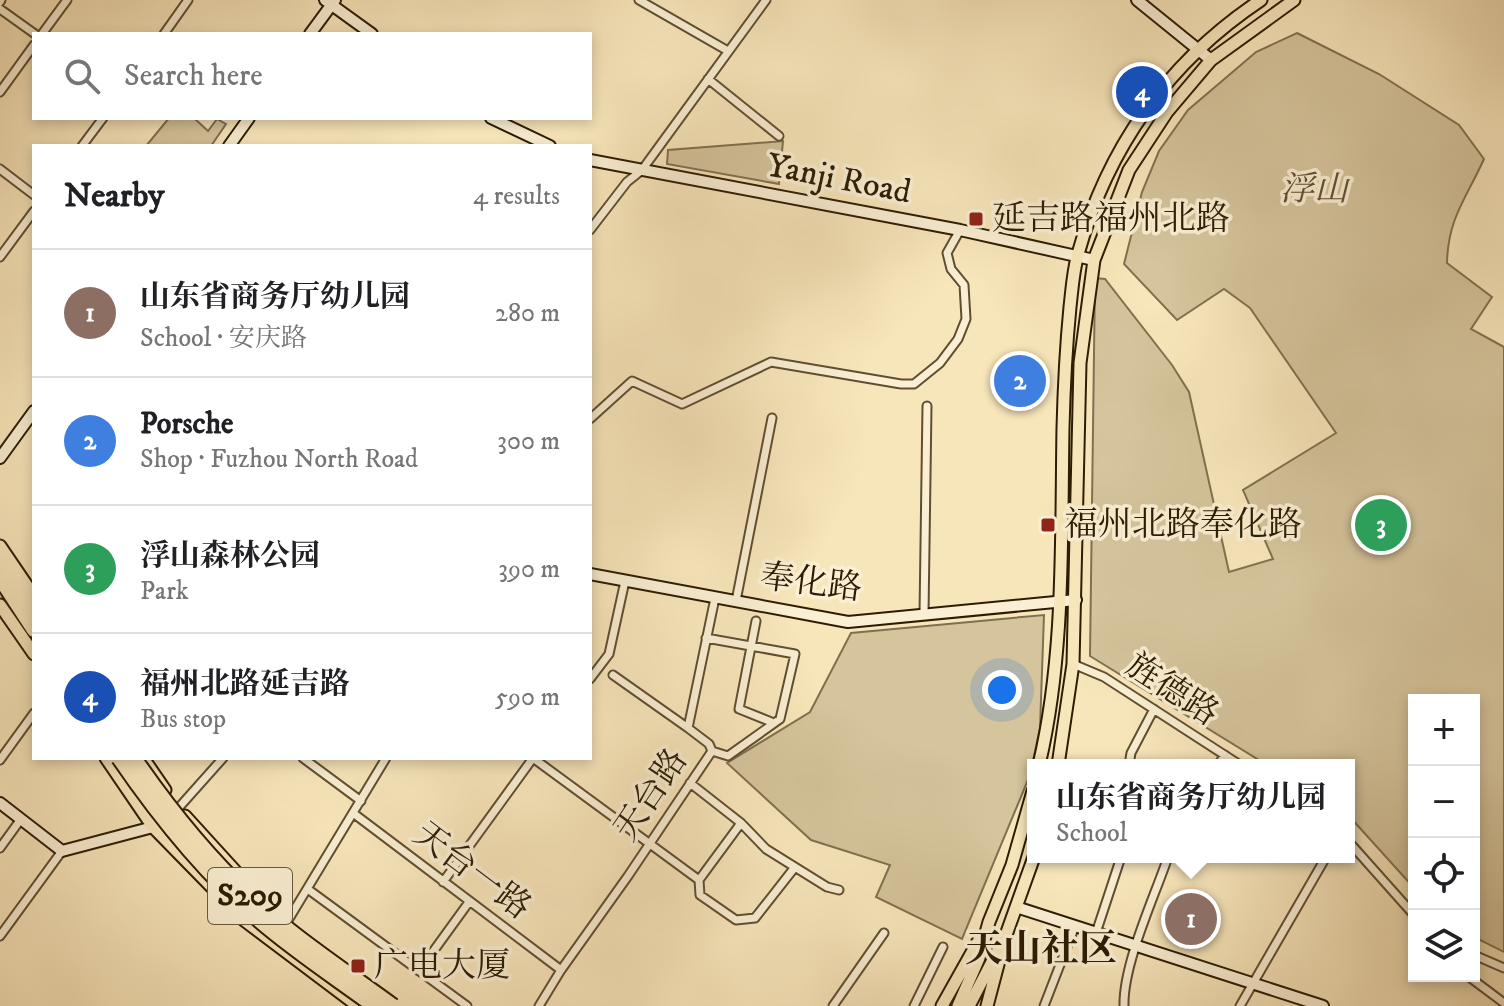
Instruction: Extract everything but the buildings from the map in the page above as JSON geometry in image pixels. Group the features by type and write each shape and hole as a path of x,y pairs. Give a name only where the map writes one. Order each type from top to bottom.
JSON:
{"highway":[{"path":"0,558 32,606"},
{"path":"0,578 32,627"},
{"name":"S209","path":"120,760 166,823 229,893 282,940 374,1006"},
{"name":"S209","path":"135,760 176,817 236,884 289,931 393,1006"}],"main road":[{"path":"1040,759 1055,682 1060,600 1065,363 1077,255 1114,159 1133,126 1198,48 1261,0"},
{"path":"1059,759 1073,664 1080,363 1094,260 1129,170 1148,138 1211,60 1294,0"},
{"path":"0,546 32,593"},
{"path":"0,605 32,651"},
{"path":"107,760 153,827 244,920 358,1006"},
{"path":"144,760 179,810 245,882 287,922 400,1006"},
{"path":"958,1006 979,958 1027,812"},
{"path":"987,1006 1006,935 1032,863"},
{"path":"942,1006 989,922"},
{"path":"969,1006 1006,935"},
{"path":"950,1006 973,950"},
{"path":"979,1006 998,966"}],"street":[{"path":"43,32 67,0"},
{"path":"166,31 188,0"},
{"path":"639,0 728,51"},
{"path":"592,227 627,182 642,170 766,0"},
{"path":"1137,0 1211,60"},
{"path":"311,32 330,2 369,32"},
{"path":"0,9 32,32"},
{"path":"0,92 32,48"},
{"path":"708,79 779,136"},
{"path":"84,144 102,120"},
{"path":"230,144 248,120"},
{"path":"495,120 546,144"},
{"name":"Yanji Road","path":"592,160 960,230 1094,260"},
{"path":"0,169 32,193"},
{"path":"0,257 32,214"},
{"path":"592,417 632,381 682,404 771,362 914,384 940,363 958,339 966,319 964,285 951,269 947,253 960,230"},
{"path":"924,614 927,406"},
{"path":"0,458 32,414"},
{"path":"736,601 772,418"},
{"name":"奉化路","path":"592,574 848,622 1076,600"},
{"path":"592,676 609,654 625,581"},
{"name":"天台路","path":"539,1006 712,751 709,744 688,728 715,598"},
{"path":"756,621 739,709 774,723"},
{"path":"706,638 795,654 780,719 728,756 712,751"},
{"name":"旌德路","path":"1073,664 1104,677 1231,759"},
{"path":"613,675 688,728"},
{"path":"1130,759 1154,709"},
{"path":"0,760 32,716"},
{"path":"1222,759 1225,755"},
{"path":"0,936 62,851 153,827 179,810 221,760"},
{"path":"306,760 361,801"},
{"path":"273,943 309,890 385,760"},
{"path":"443,882 532,760"},
{"path":"536,760 699,880"},
{"path":"690,783 741,823 766,849 827,887 839,890"},
{"path":"0,803 62,851"},
{"name":"天台一路","path":"353,813 561,970"},
{"path":"0,848 21,819"},
{"path":"741,823 699,880 700,895 736,920 755,918 795,867"},
{"path":"1355,849 1410,910"},
{"path":"1096,933 1119,863"},
{"path":"1124,1006 1123,993 1166,863"},
{"path":"1240,1006 1323,863"},
{"path":"309,890 467,1006"},
{"path":"419,971 469,902"},
{"path":"1016,907 1323,1006"},
{"path":"1044,1006 1075,926"},
{"path":"833,1006 884,933"},
{"path":"914,1006 943,947"},
{"path":"1480,958 1504,968"},
{"path":"1476,982 1504,1003"}],"green space":[{"name":"浮山","path":"1297,33 1379,74 1459,125 1484,159 1454,221 1447,263 1492,297 1471,329 1504,347 1504,952 1480,940 1480,694 1408,694 1408,881 1355,823 1355,759 1257,759 1090,656 1095,278 1105,279 1172,365 1189,392 1229,572 1273,559 1243,490 1336,433 1250,308 1224,289 1177,320 1124,264 1142,192 1159,151 1188,110 1256,52"},
{"path":"167,120 196,120 208,131 216,120 226,124 212,144 148,144"},
{"path":"783,141 779,184 667,164 668,150"},
{"path":"1044,615 1040,728 1033,759 1027,759 1027,782 962,939 876,897 890,865 811,840 727,763 810,712 851,633"}],"place":[{"name":"福州北路延吉路","path":"1142,92"},
{"name":"延吉路福州北路","path":"976,219"},
{"name":"Porsche","path":"1020,381"},
{"name":"福州北路奉化路","path":"1048,525"},
{"name":"浮山森林公园","path":"1381,525"},
{"name":"山东省商务厅幼儿园","path":"1191,919"},
{"name":"广电大厦","path":"358,966"}],"district":[{"name":"天山社区","path":"1041,950"}]}
